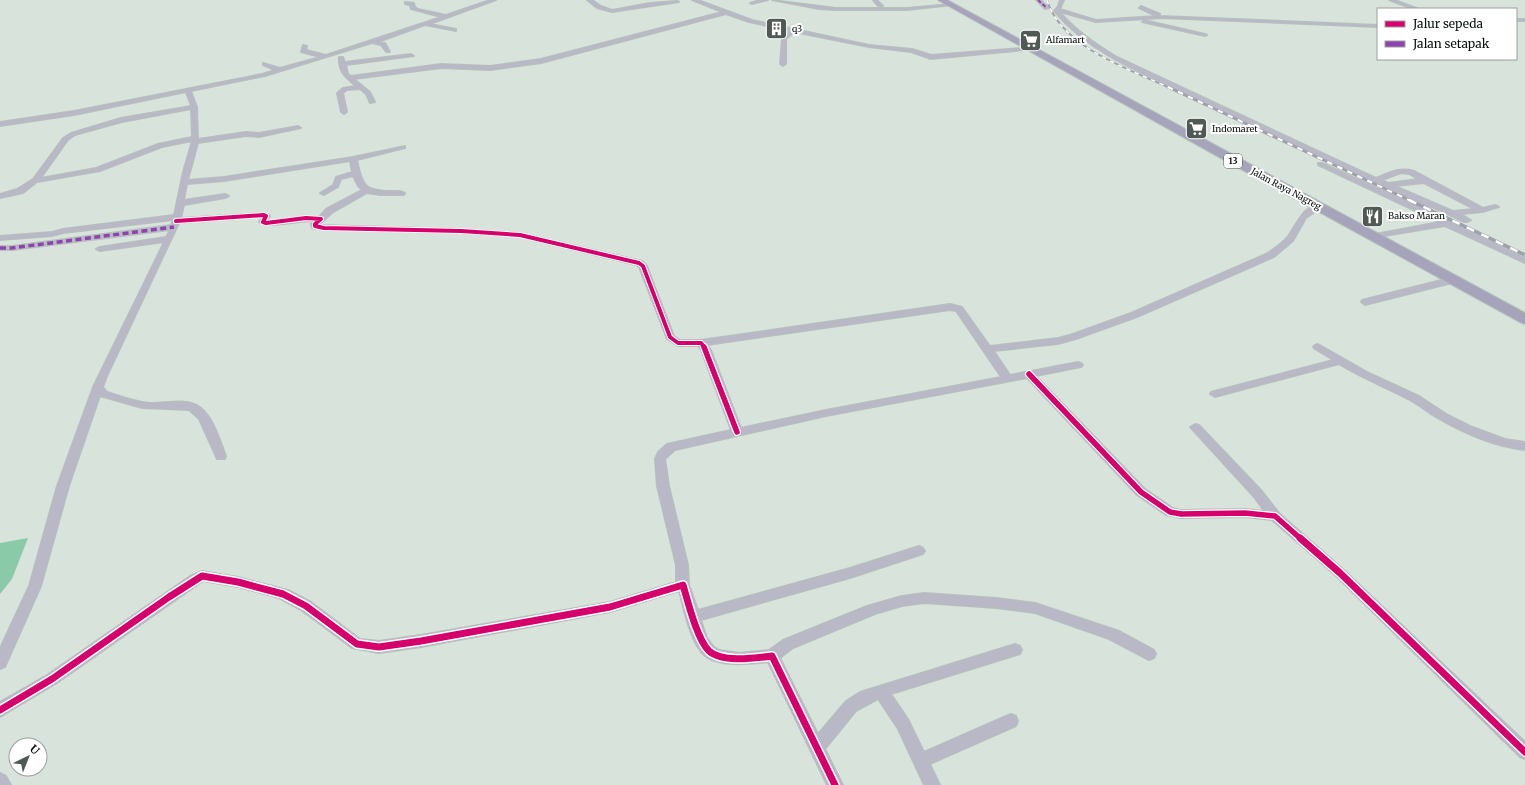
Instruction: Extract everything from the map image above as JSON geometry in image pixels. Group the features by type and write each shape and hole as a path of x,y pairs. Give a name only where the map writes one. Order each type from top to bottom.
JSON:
{"highway":[{"name":"Jalan Raya Nagreg","path":"947,2 1525,313"},
{"name":"Jalan Raya Nagreg","path":"1032,48 1525,319"}],"street":[{"path":"0,124 74,113 244,80 345,51 494,0"},
{"path":"588,0 599,7 612,11 648,4 685,1"},
{"path":"694,0 751,21 869,46 909,50 934,57 1032,48"},
{"path":"752,3 766,0"},
{"path":"774,0 819,8 836,9 908,9 947,2"},
{"path":"875,0 881,6"},
{"path":"1038,0 1047,8"},
{"path":"1062,0 1062,4 1058,10 1056,10 1065,22 1079,34 1112,56 1256,125 1421,201 1454,213 1467,220 1381,235"},
{"path":"1391,0 1414,8"},
{"path":"407,3 412,4 413,8 417,10 446,16"},
{"path":"1141,7 1162,17"},
{"path":"1058,10 1094,21 1162,17 1264,23 1377,26"},
{"path":"348,78 441,66 490,68 541,61 727,12"},
{"path":"1136,18 1205,35"},
{"path":"425,24 454,30"},
{"path":"784,64 784,40 794,29"},
{"path":"372,42 383,44 388,51"},
{"path":"305,46 303,51 327,56"},
{"path":"345,51 341,55 342,64 348,78 361,86 368,93 372,102"},
{"path":"342,64 411,56"},
{"path":"265,64 280,70"},
{"path":"344,112 340,94 345,89 361,86"},
{"path":"0,663 35,586 63,486 98,387 130,316 176,222 184,182 195,140 194,106 188,91"},
{"path":"0,196 20,191 34,181 60,148 65,139 73,134 121,120 194,106"},
{"path":"34,181 98,170 160,145 246,134 259,135 298,128"},
{"path":"184,182 224,179 353,159 403,147"},
{"path":"353,159 355,173 360,186 377,193 401,192"},
{"path":"1320,164 1525,261"},
{"path":"1376,180 1402,170 1413,172 1425,181 1482,210"},
{"path":"324,193 336,186 338,178 355,173"},
{"path":"1387,185 1425,181"},
{"path":"367,190 329,211 315,224 316,227 358,230 461,231 520,235 639,263 643,266 670,337 678,344 702,343 947,306 959,310 988,349 1007,378"},
{"path":"180,203 225,196"},
{"path":"988,349 1058,341 1134,315 1271,255 1290,239 1303,217 1318,206"},
{"path":"1454,213 1482,210 1495,206"},
{"path":"0,238 52,234 63,231 264,215 266,216 263,222 266,223 306,218 321,218"},
{"path":"0,248 12,248 176,222"},
{"path":"100,249 169,239"},
{"path":"1365,302 1453,280"},
{"path":"702,343 737,432"},
{"path":"1318,347 1372,379 1412,397 1435,412 1462,426 1510,445 1525,446"},
{"path":"1215,394 1341,361"},
{"path":"1078,365 737,432 671,447 662,455 660,459 663,486 682,565 683,586 701,640 709,651 716,655 739,659 772,656 788,644 864,613 902,601 924,598 996,603 1035,608 1114,635 1149,654"},
{"path":"1028,374 1141,492 1170,512 1181,514 1245,513 1275,516"},
{"path":"98,387 103,394 134,404 154,406 187,406 198,410 209,428 222,456"},
{"path":"1195,427 1258,494 1275,516 1340,573 1525,752"},
{"path":"694,617 850,574 919,551"},
{"path":"0,710 66,670 169,597 202,576 238,582 283,594 306,606 357,644 379,647 436,639 610,607 683,586"},
{"path":"817,747 851,706 865,697 880,691 1015,650"},
{"path":"772,656 835,785"},
{"path":"880,691 903,724 932,785"},
{"path":"921,761 1011,720"},
{"path":"0,781 3,785"}],"green space":[{"path":"28,538 12,579 0,594 0,543"}],"railway":[{"path":"1047,0 1055,16 1066,31 1081,43 1117,64 1170,88"},
{"path":"1168,87 1411,201"},
{"path":"1409,200 1525,255"}],"marked path":[{"path":"1038,0 1047,8"},
{"path":"0,248 12,248 174,227"}],"cycle path":[{"path":"176,221 264,215 266,216 263,222 266,223 306,218 321,219 315,224 315,226 324,228 461,231 520,235 639,263 643,266 670,337 678,343 701,343 706,350 737,432"},
{"path":"1029,374 1141,492 1170,512 1181,514 1245,513 1275,516 1340,573 1525,752"},
{"path":"0,710 52,679 169,597 202,576 238,582 283,594 306,606 357,644 379,647 421,641 610,607 683,585 701,640 709,651 716,655 739,659 772,656 835,785"}],"place":[{"name":"q3","path":"777,29"},
{"name":"Alfamart","path":"1031,40"},
{"name":"Indomaret","path":"1197,129"},
{"name":"Bakso Maran","path":"1373,216"}]}
